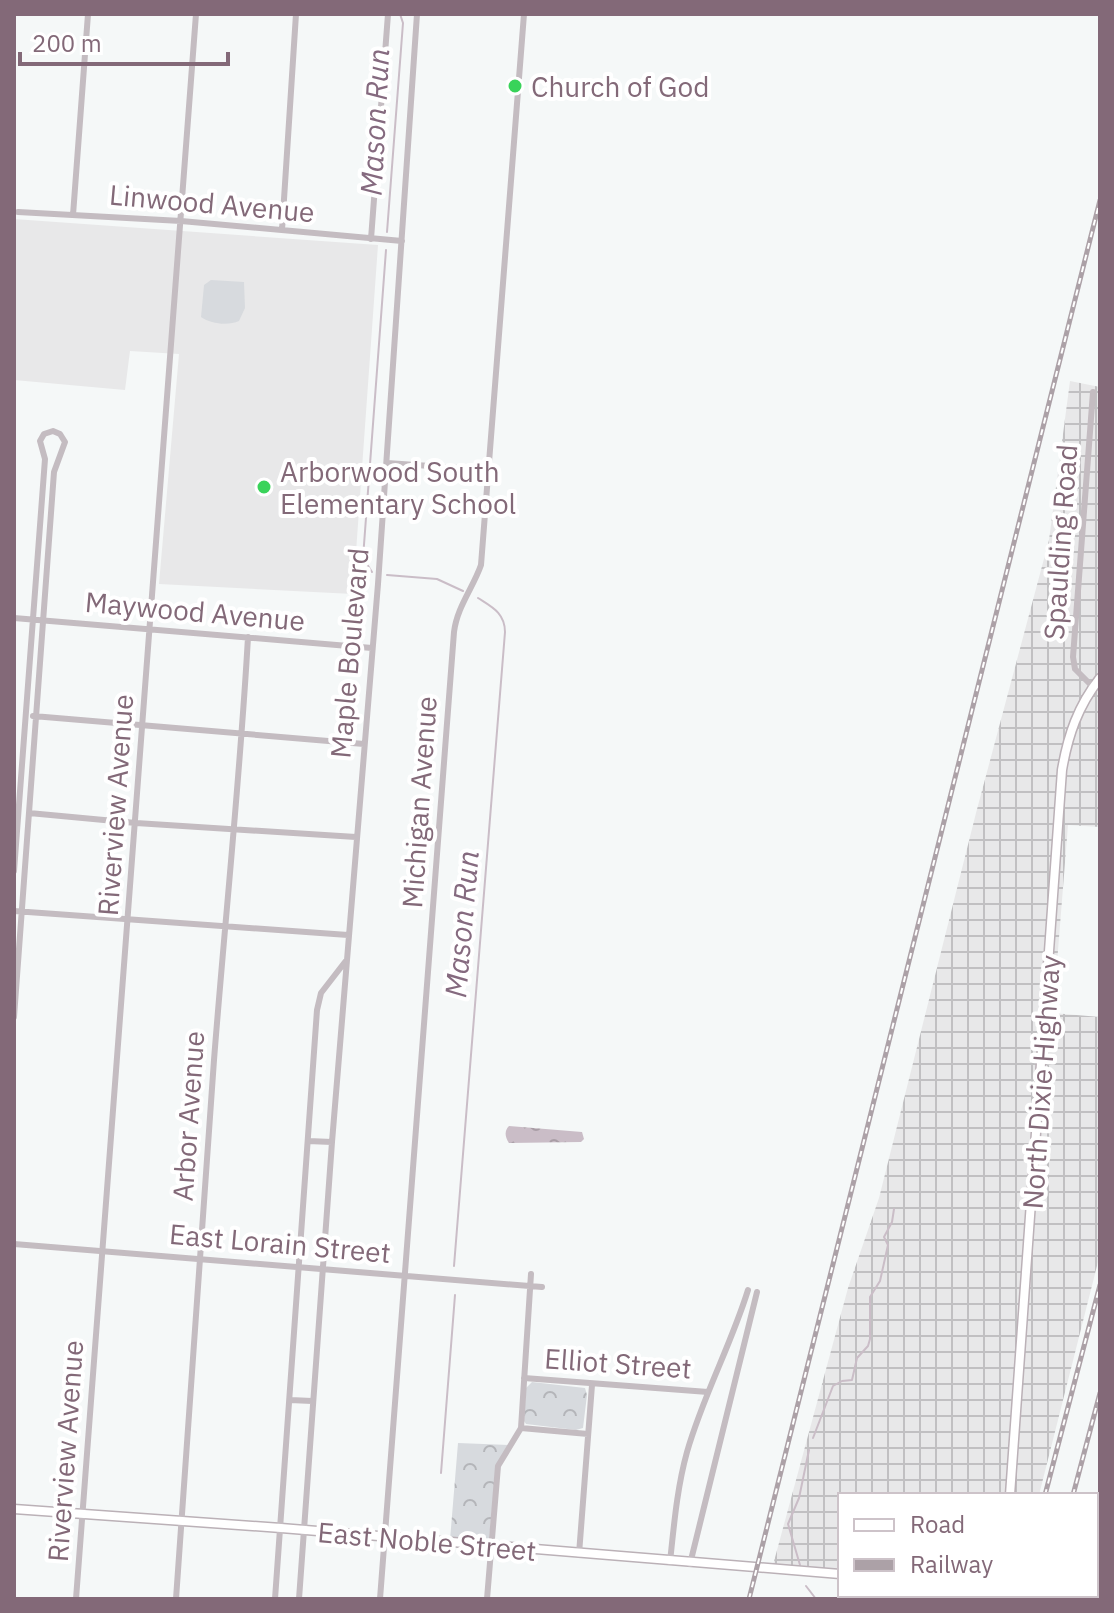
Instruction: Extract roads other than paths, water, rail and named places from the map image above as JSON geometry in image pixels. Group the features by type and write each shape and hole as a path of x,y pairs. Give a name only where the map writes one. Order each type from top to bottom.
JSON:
{"street":[{"path":"73,215 88,14"},
{"name":"Riverview Avenue","path":"76,1599 196,14"},
{"path":"282,230 296,14"},
{"path":"371,239 388,14"},
{"name":"Maple Boulevard","path":"299,1599 348,935 387,463 417,14"},
{"name":"Michigan Avenue","path":"380,1599 454,632 456,615 481,565 524,14"},
{"name":"Linwood Avenue","path":"18,212 181,221 402,241"},
{"name":"Spaulding Road","path":"1093,392 1073,657 1075,669 1093,687"},
{"path":"1091,410 1100,410"},
{"path":"14,871 45,459 40,441 44,434 53,431 60,434 65,442 54,472 14,1017"},
{"path":"387,463 488,470"},
{"name":"Maywood Avenue","path":"14,618 372,648"},
{"name":"Arbor Avenue","path":"176,1599 199,1258 224,925 243,735 248,637"},
{"name":"North Dixie Highway","path":"1010,1493 1062,770 1072,725 1100,678"},
{"path":"26,716 364,744"},
{"path":"18,812 356,837"},
{"path":"14,911 348,935"},
{"path":"275,1599 317,1010 321,993 347,959"},
{"path":"321,993 333,989 344,991"},
{"path":"308,1141 332,1142"},
{"name":"East Lorain Street","path":"14,1244 542,1287"},
{"path":"487,1599 498,1466 521,1428 531,1274"},
{"path":"670,1562 683,1471 708,1392 748,1290"},
{"path":"690,1564 757,1292"},
{"path":"744,1302 754,1304"},
{"name":"Elliot Street","path":"524,1378 708,1392"},
{"path":"579,1554 592,1385"},
{"path":"290,1400 312,1401"},
{"path":"521,1428 588,1434"},
{"name":"East Noble Street","path":"14,1509 838,1574"}],"water":[{"path":"509,1126 582,1132 584,1139 581,1142 509,1143 506,1130"}],"waterway":[{"name":"Mason Run","path":"387,232 403,23 400,14"},
{"name":"Mason Run","path":"372,572 363,558 386,250"},
{"name":"Mason Run","path":"387,575 437,579 463,591"},
{"name":"Mason Run","path":"454,1266 505,632 500,615 478,598"},
{"path":"813,1438 833,1386 852,1380 857,1358 868,1346 870,1297 880,1281 888,1245 884,1237 892,1222 894,1209"},
{"name":"Mason Run","path":"441,1473 455,1295"},
{"path":"800,1565 788,1524 799,1498 809,1450"},
{"name":"Mason Run","path":"806,1586 816,1599"}],"railway":[{"path":"749,1599 1100,200"},
{"path":"1046,1493 1100,1285"},
{"path":"1074,1493 1100,1393"}],"place":[{"name":"Church of God","path":"515,86"},
{"name":"Arborwood South Elementary School","path":"264,487"}]}
